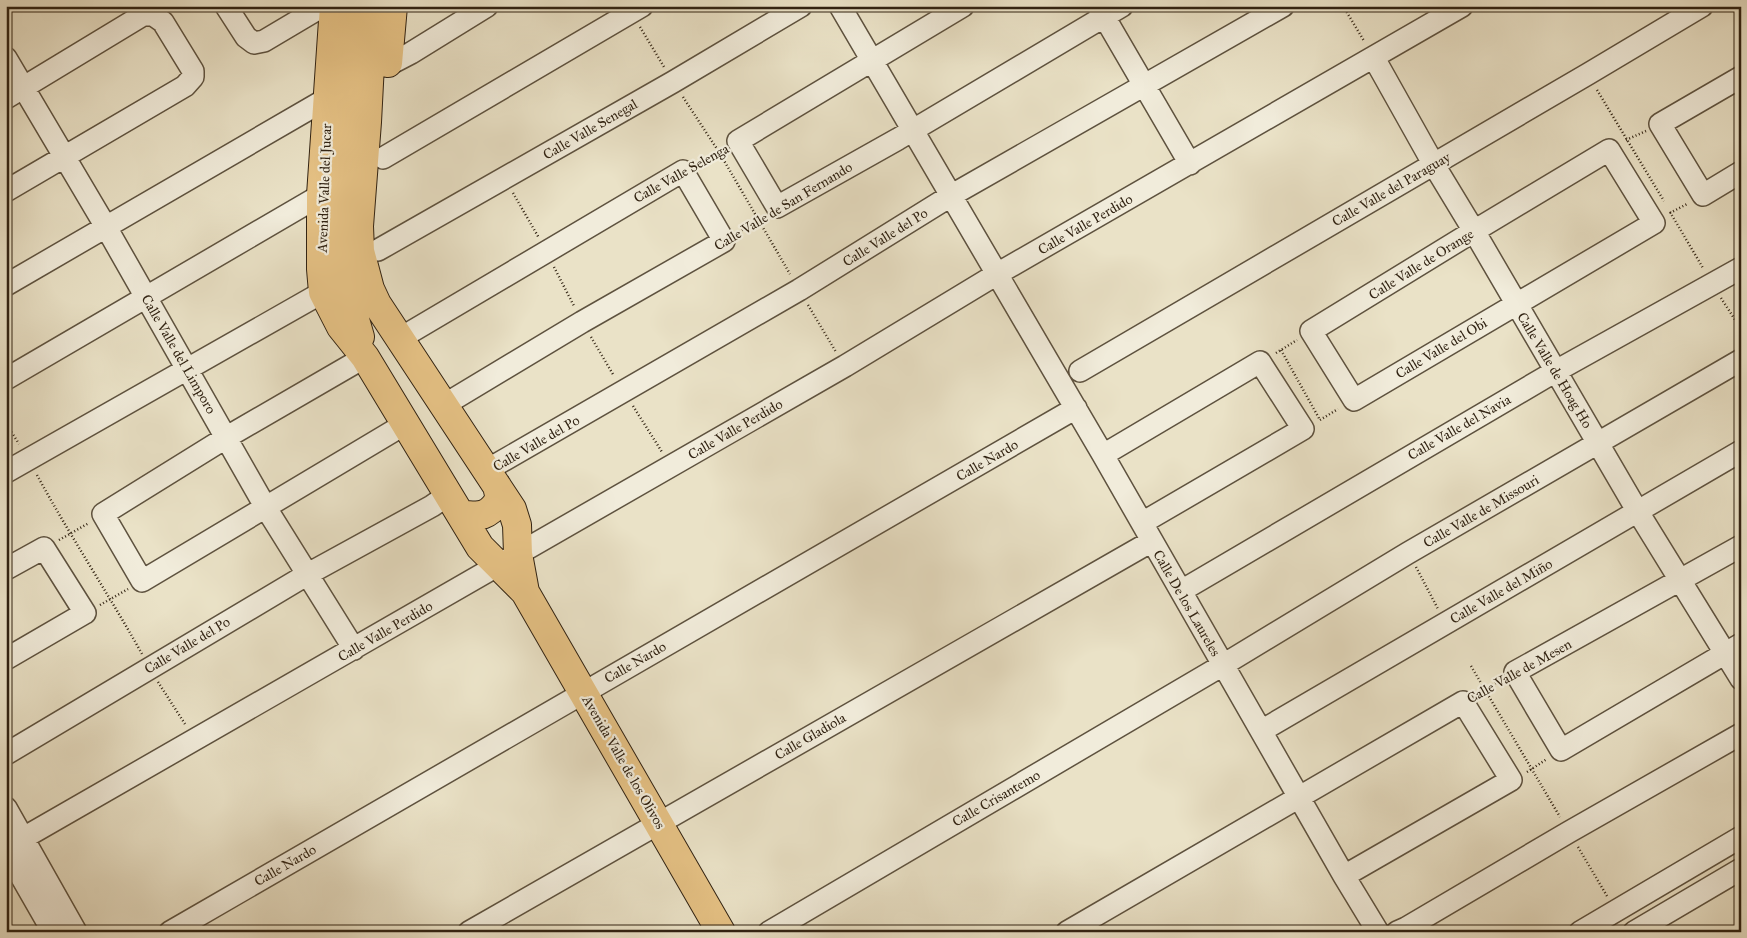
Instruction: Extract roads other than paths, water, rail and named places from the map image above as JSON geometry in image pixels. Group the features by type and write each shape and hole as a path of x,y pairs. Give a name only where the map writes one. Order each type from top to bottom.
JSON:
{"main road":[{"name":"Avenida Valle del Jucar","path":"334,6 321,195 321,269 323,292 341,327 365,357 480,548 508,560 517,525 512,509 399,339 377,304 370,288 360,251 354,6"},
{"name":"Avenida Valle del Jucar","path":"365,357 346,290 340,244 373,6"},
{"path":"393,6 378,217 378,250 381,267 398,316 399,339"},
{"path":"454,505 479,517 492,511 500,499 492,478"},
{"name":"Avenida Valle de los Olivos","path":"508,560 721,932"}],"street":[{"path":"226,6 246,37 254,43 264,40 323,6"},
{"path":"388,65 487,6"},
{"name":"Calle Valle Senegal","path":"378,250 673,82 801,6"},
{"name":"Calle De los Laureles","path":"840,6 1076,408 1378,932"},
{"name":"Calle Valle Selenga","path":"777,207 738,141 964,6"},
{"name":"Calle Valle de San Fernando","path":"777,207 912,130 1101,11 1122,6"},
{"name":"Calle Valle del Po","path":"492,478 952,195 1283,6"},
{"name":"Calle Valle Perdido","path":"12,845 845,366 997,274 1462,6"},
{"name":"Calle Valle del Paraguay","path":"1080,371 1702,6"},
{"path":"383,158 637,9"},
{"path":"1101,11 1190,164"},
{"path":"6,192 185,86 193,77 193,71 163,22 153,14 143,14 15,93"},
{"name":"Calle Valle del Limporo","path":"6,58 15,93 65,158 227,437 266,508 354,649"},
{"name":"Calle Valle de Hoag Ho","path":"1374,58 1434,165 1474,230 1638,512 1680,581 1733,648 1741,679"},
{"path":"1741,77 1660,124 1703,195 1741,172"},
{"path":"6,285 328,98"},
{"name":"Calle Valle del Obi","path":"1354,400 1654,223 1610,150"},
{"name":"Calle Valle de Orange","path":"1354,400 1311,331 1474,230 1610,150"},
{"name":"Calle Valle Selenga","path":"399,339 683,171 724,241"},
{"path":"6,379 321,195"},
{"name":"Calle Valle de San Fernando","path":"444,405 582,322 724,241"},
{"name":"Calle Valle del Navia","path":"1181,591 1556,371 1741,268"},
{"path":"6,472 323,292"},
{"path":"365,357 227,437 103,514 142,581 406,424"},
{"name":"Calle Valle de Missouri","path":"1223,665 1408,553 1741,360"},
{"path":"1103,455 1260,362 1311,424 1147,532"},
{"name":"Calle Nardo","path":"170,932 1076,408"},
{"name":"Calle Valle del Miño","path":"1261,731 1741,451"},
{"name":"Calle Valle del Po","path":"6,754 308,574 432,506 454,505"},
{"name":"Calle Gladiola","path":"469,932 659,823 1147,532"},
{"name":"Calle Valle de Mesen","path":"1733,648 1561,750 1515,672 1741,546"},
{"path":"6,569 44,548 85,613 6,658"},
{"name":"Calle Crisantemo","path":"769,932 1223,665"},
{"name":"Calle Valle de Mesen","path":"1067,932 1463,702 1511,780 1344,876"},
{"path":"1397,932 1741,734"},
{"path":"6,808 12,845 53,932"},
{"path":"1580,932 1741,837"},
{"path":"12,845 76,932"},
{"path":"1634,932 1741,869"}]}
